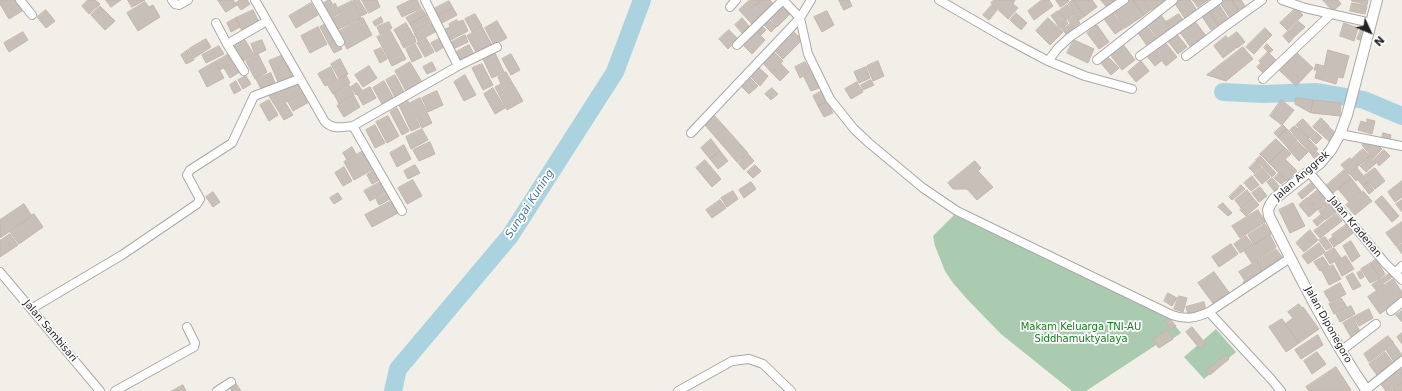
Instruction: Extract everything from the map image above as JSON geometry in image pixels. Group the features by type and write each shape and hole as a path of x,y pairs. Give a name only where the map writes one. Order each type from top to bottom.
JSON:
{"street":[{"path":"20,0 32,15"},
{"path":"172,0 175,4 180,5 188,0"},
{"path":"255,0 325,122 336,128 353,126 458,66 497,47"},
{"path":"316,0 340,42"},
{"path":"425,0 458,66"},
{"path":"730,7 736,0"},
{"path":"737,44 783,0 800,18 808,54 830,99 854,129 935,197 957,211 1172,315 1192,318 1209,312 1290,258"},
{"path":"691,133 800,18 810,0"},
{"path":"939,0 1048,61 1085,76 1132,89"},
{"path":"1048,61 1058,48 1070,37 1124,0"},
{"path":"1097,60 1173,0"},
{"path":"1140,56 1218,0"},
{"path":"1186,56 1262,0"},
{"path":"1282,0 1305,8 1371,24"},
{"name":"Jalan Anggrek","path":"1290,258 1269,216 1268,210 1274,199 1320,163 1332,150 1347,115 1377,0"},
{"path":"1263,79 1330,14"},
{"path":"227,44 267,21"},
{"path":"216,24 244,71"},
{"path":"31,309 122,255 197,204 200,199 188,177 188,173 232,143 254,96 299,79"},
{"path":"353,126 402,211"},
{"path":"1340,134 1402,146"},
{"name":"Jalan Kradenan","path":"1309,172 1402,280"},
{"name":"Jalan Diponegoro","path":"1290,258 1341,351 1367,390"},
{"path":"1394,272 1402,266"},
{"name":"Jalan Sambisari","path":"0,272 100,391"},
{"path":"1391,312 1402,302"},
{"path":"1209,312 1271,378 1281,391"},
{"path":"1341,351 1376,324"},
{"path":"115,391 194,347 195,343 187,327"},
{"path":"678,391 732,361 749,359 763,364 791,391"},
{"path":"1367,390 1402,361"},
{"path":"217,391 231,382"}],"green space":[{"name":"Makam Keluarga TNI-AU Siddhamuktyalaya","path":"954,215 1169,318 1181,333 1159,348 1156,345 1086,391 1072,391 1001,334 953,283 945,271 935,246 933,236"},
{"path":"1216,329 1236,352 1204,379 1184,357"}],"building":[{"path":"0,0 15,0 22,11 9,19 0,4"},
{"path":"88,0 95,0 100,4 89,14 82,6"},
{"path":"106,0 121,0 111,7"},
{"path":"128,0 145,0 132,7"},
{"path":"218,0 233,0 237,5 226,12"},
{"path":"240,0 247,0 250,4 241,10 236,3"},
{"path":"329,0 333,5 335,3 340,13 328,20 320,5"},
{"path":"359,0 367,13 361,16 353,1"},
{"path":"362,0 377,0 380,7 369,13"},
{"path":"411,0 417,0 421,8 402,17 397,7"},
{"path":"750,0 762,0 755,6"},
{"path":"762,0 770,0 774,5 763,15 755,6"},
{"path":"839,0 849,0 852,6 844,10"},
{"path":"994,0 1015,0 1013,4 1018,8 1008,19 991,3"},
{"path":"1042,0 1049,0 1053,6 1034,20 1028,11"},
{"path":"1056,0 1068,0 1069,1 1061,7"},
{"path":"1073,0 1085,16 1079,20 1068,4"},
{"path":"1073,0 1092,0 1097,7 1085,16"},
{"path":"1101,0 1116,0 1107,7"},
{"path":"1130,0 1133,0 1144,15 1125,28 1114,12"},
{"path":"1133,0 1143,0 1150,10 1144,15"},
{"path":"1144,0 1165,0 1151,10"},
{"path":"1177,0 1190,0 1198,12 1186,20 1174,2"},
{"path":"1193,0 1208,0 1198,7"},
{"path":"1232,0 1239,12 1230,18 1219,1"},
{"path":"1232,0 1241,0 1245,6 1238,10"},
{"path":"1323,0 1338,0 1341,4 1333,11"},
{"path":"1352,0 1368,0 1367,5"},
{"path":"352,1 361,18 337,30 332,19 341,14 338,8"},
{"path":"449,1 453,8 435,17 432,10"},
{"path":"749,1 762,15 752,24 739,10"},
{"path":"145,2 149,7 153,5 160,17 138,31 127,13"},
{"path":"311,3 318,15 296,28 289,16"},
{"path":"1218,3 1229,20 1219,27 1208,9"},
{"path":"1352,3 1367,6 1365,14 1350,11"},
{"path":"992,5 997,10 989,20 983,15"},
{"path":"1067,5 1074,14 1066,20 1059,11"},
{"path":"100,6 115,21 105,30 91,15"},
{"path":"782,6 790,14 777,27 770,19"},
{"path":"453,8 457,15 442,23 438,16"},
{"path":"1296,8 1303,15 1287,30 1280,23"},
{"path":"422,9 426,15 410,24 406,18"},
{"path":"46,10 55,21 46,28 37,17"},
{"path":"253,10 259,22 242,31 236,18"},
{"path":"1208,10 1218,25 1211,30 1201,15"},
{"path":"827,11 834,25 822,32 814,17"},
{"path":"1058,11 1063,17 1056,22 1051,16"},
{"path":"1016,13 1027,23 1021,30 1010,20"},
{"path":"1113,13 1124,28 1115,34 1104,19"},
{"path":"475,14 482,26 472,32 465,19"},
{"path":"1160,14 1173,31 1159,41 1147,23"},
{"path":"1179,14 1185,23 1173,31 1166,22"},
{"path":"426,15 430,23 414,32 410,24"},
{"path":"1075,15 1080,23 1074,28 1068,20"},
{"path":"381,17 383,22 375,26 373,22"},
{"path":"236,18 240,27 231,32 227,23"},
{"path":"363,18 372,35 347,49 338,32"},
{"path":"742,18 749,26 742,33 735,25"},
{"path":"1048,18 1063,32 1050,45 1036,31"},
{"path":"1064,18 1068,23 1065,26 1061,20"},
{"path":"457,20 458,22 463,20 468,31 449,41 443,30 450,27 449,24"},
{"path":"769,20 776,27 771,32 764,25"},
{"path":"1060,20 1064,25 1060,28 1056,23"},
{"path":"1194,20 1207,37 1192,49 1179,31"},
{"path":"497,21 507,38 494,45 485,28"},
{"path":"1298,21 1305,27 1294,37 1288,31"},
{"path":"389,22 392,28 380,34 377,27"},
{"path":"327,23 336,39 329,44 320,27"},
{"path":"406,23 413,35 401,42 394,30"},
{"path":"433,23 437,31 418,41 414,33"},
{"path":"1145,23 1157,40 1148,47 1136,30"},
{"path":"1344,23 1358,28 1354,41 1340,36"},
{"path":"1070,24 1074,29 1070,32 1066,27"},
{"path":"761,25 766,30 761,35 756,30"},
{"path":"1097,25 1109,42 1099,49 1087,33"},
{"path":"1064,26 1069,32 1066,34 1061,28"},
{"path":"318,27 327,44 310,53 301,36"},
{"path":"482,27 492,45 477,54 467,36"},
{"path":"1265,28 1272,35 1264,43 1257,36"},
{"path":"1361,29 1366,31 1363,41 1357,39"},
{"path":"390,30 406,59 392,66 377,37"},
{"path":"729,30 738,39 728,49 719,39"},
{"path":"756,31 765,40 752,54 742,44"},
{"path":"1288,31 1294,37 1289,43 1283,36"},
{"path":"23,32 28,40 9,52 4,43"},
{"path":"794,32 802,40 783,59 775,51"},
{"path":"1237,32 1245,42 1237,48 1229,38"},
{"path":"1176,33 1187,47 1178,54 1167,40"},
{"path":"465,35 468,42 453,49 450,43"},
{"path":"414,36 416,42 404,48 401,43"},
{"path":"1226,36 1236,48 1223,58 1214,46"},
{"path":"1257,36 1264,43 1254,54 1246,47"},
{"path":"426,38 434,52 425,57 417,43"},
{"path":"206,39 211,47 194,58 189,49"},
{"path":"336,39 342,49 334,53 329,44"},
{"path":"439,39 444,47 436,52 431,43"},
{"path":"245,40 254,55 241,62 232,48"},
{"path":"262,40 266,50 255,55 251,44"},
{"path":"1074,40 1094,49 1088,63 1067,53"},
{"path":"1164,41 1177,57 1166,66 1153,50"},
{"path":"1122,43 1135,60 1122,70 1109,53"},
{"path":"415,44 422,57 412,62 406,49"},
{"path":"1267,44 1273,50 1269,53 1264,48"},
{"path":"469,45 474,54 461,61 456,52"},
{"path":"219,46 224,54 206,63 202,55"},
{"path":"1243,47 1253,59 1226,81 1207,75"},
{"path":"381,48 387,59 380,63 374,51"},
{"path":"188,50 194,60 186,64 181,55"},
{"path":"1152,50 1161,61 1155,66 1146,55"},
{"path":"1328,50 1349,56 1343,78 1338,77 1336,84 1315,78 1317,70 1314,70 1316,64 1324,66"},
{"path":"774,52 783,61 772,73 763,63"},
{"path":"1268,52 1277,61 1268,70 1259,61"},
{"path":"1296,52 1313,68 1296,86 1279,70"},
{"path":"231,53 236,61 220,70 215,62"},
{"path":"495,53 504,72 492,78 483,59"},
{"path":"258,54 267,72 255,79 246,61"},
{"path":"511,54 520,70 511,75 502,59"},
{"path":"283,55 292,76 278,82 269,61"},
{"path":"1106,55 1119,68 1111,75 1099,61"},
{"path":"340,59 348,74 339,79 331,64"},
{"path":"878,61 884,76 873,81 867,66"},
{"path":"1141,61 1149,71 1136,82 1128,72"},
{"path":"215,62 224,78 207,87 199,71"},
{"path":"236,62 241,71 230,78 224,68"},
{"path":"410,62 423,84 407,93 395,71"},
{"path":"432,62 436,70 427,74 423,67"},
{"path":"805,62 811,72 800,78 795,67"},
{"path":"1261,63 1268,70 1264,74 1257,67"},
{"path":"482,64 493,85 483,90 472,68"},
{"path":"781,64 789,72 780,81 772,73"},
{"path":"369,66 377,78 363,87 355,75"},
{"path":"331,67 337,80 325,86 318,74"},
{"path":"866,67 870,78 859,83 854,72"},
{"path":"759,68 768,76 760,86 751,77"},
{"path":"506,72 523,101 507,110 495,87 501,84 498,77"},
{"path":"271,73 275,83 261,89 256,79"},
{"path":"812,73 819,88 811,91 804,77"},
{"path":"346,75 350,83 333,94 328,86"},
{"path":"395,75 405,94 396,99 386,80"},
{"path":"465,75 476,95 464,101 454,82"},
{"path":"246,76 251,84 243,89 238,80"},
{"path":"750,78 758,86 749,94 741,86"},
{"path":"871,80 874,85 863,90 861,85"},
{"path":"236,81 241,90 234,94 230,85"},
{"path":"384,81 393,97 382,104 373,88"},
{"path":"298,82 304,92 286,102 280,92"},
{"path":"857,82 863,92 851,99 845,89"},
{"path":"357,83 362,90 356,95 351,87"},
{"path":"349,85 354,95 339,104 334,94"},
{"path":"370,87 376,98 363,105 357,94"},
{"path":"493,88 505,108 495,114 484,94"},
{"path":"772,88 778,94 771,100 765,94"},
{"path":"278,91 293,115 284,120 269,96"},
{"path":"437,91 443,105 428,112 422,98"},
{"path":"822,91 827,102 818,106 813,96"},
{"path":"304,93 309,102 293,111 288,102"},
{"path":"354,96 360,107 344,117 337,106"},
{"path":"420,98 432,123 422,128 410,103"},
{"path":"1296,98 1313,100 1311,113 1295,104"},
{"path":"269,100 278,115 269,121 260,105"},
{"path":"1281,100 1294,110 1282,125 1270,116"},
{"path":"1313,100 1341,103 1340,116 1312,113"},
{"path":"408,101 420,127 411,131 399,105"},
{"path":"827,102 833,113 824,117 818,106"},
{"path":"397,108 409,131 402,135 390,112"},
{"path":"714,115 748,153 737,162 704,124"},
{"path":"388,116 399,136 387,143 376,122"},
{"path":"1321,118 1329,126 1321,134 1313,127"},
{"path":"1303,119 1315,132 1309,138 1296,125"},
{"path":"1367,119 1375,121 1372,134 1358,130 1361,121 1367,123"},
{"path":"375,125 385,143 375,148 366,130"},
{"path":"1283,125 1287,129 1278,137 1274,133"},
{"path":"1295,126 1298,129 1293,133 1290,130"},
{"path":"1329,127 1338,135 1331,143 1322,135"},
{"path":"1299,128 1318,149 1312,155 1293,134"},
{"path":"422,129 428,140 411,149 406,137"},
{"path":"1287,129 1297,140 1288,148 1278,137"},
{"path":"1316,132 1322,138 1316,144 1310,138"},
{"path":"1383,133 1391,135 1390,140 1382,138"},
{"path":"711,139 720,151 710,159 701,148"},
{"path":"1276,139 1285,148 1269,163 1260,154"},
{"path":"1297,141 1308,152 1299,161 1288,149"},
{"path":"1367,141 1371,145 1366,150 1362,145"},
{"path":"430,142 435,154 419,161 413,150"},
{"path":"1375,142 1382,149 1373,158 1366,150"},
{"path":"404,145 411,159 397,167 390,153"},
{"path":"352,147 356,154 347,160 343,153"},
{"path":"1285,148 1291,154 1285,159 1297,171 1287,181 1269,163"},
{"path":"1363,149 1370,156 1358,166 1352,159"},
{"path":"365,150 375,168 354,180 344,162"},
{"path":"1384,150 1390,156 1379,166 1374,159"},
{"path":"720,151 728,161 718,169 710,159"},
{"path":"1317,152 1320,155 1316,160 1312,156"},
{"path":"748,154 754,161 744,170 738,163"},
{"path":"1260,156 1276,173 1272,177 1256,160"},
{"path":"1370,156 1376,163 1366,172 1360,166"},
{"path":"1350,158 1358,167 1349,174 1341,165"},
{"path":"705,160 721,179 712,187 696,168"},
{"path":"975,161 981,168 978,171 993,187 977,200 967,189 953,189 948,183"},
{"path":"1256,161 1261,167 1254,173 1249,168"},
{"path":"415,165 420,173 408,179 404,171"},
{"path":"755,165 761,171 753,178 747,172"},
{"path":"344,167 352,181 343,186 335,173"},
{"path":"1262,168 1270,177 1262,184 1254,175"},
{"path":"1357,168 1363,175 1356,181 1350,174"},
{"path":"1375,168 1385,181 1375,189 1364,176"},
{"path":"376,169 381,179 372,184 367,175"},
{"path":"1344,170 1351,178 1333,193 1327,185"},
{"path":"1279,173 1286,180 1281,184 1274,178"},
{"path":"1252,176 1259,185 1251,191 1244,183"},
{"path":"1363,176 1368,182 1363,186 1358,180"},
{"path":"1272,178 1280,187 1274,191 1267,182"},
{"path":"1351,178 1361,191 1349,202 1338,189"},
{"path":"413,180 422,196 407,204 398,188"},
{"path":"382,181 387,191 370,201 364,191"},
{"path":"1402,181 1402,197 1395,202 1388,192"},
{"path":"751,182 756,189 744,198 739,190"},
{"path":"1368,182 1374,190 1369,194 1363,186"},
{"path":"1311,183 1315,188 1302,199 1298,194"},
{"path":"1241,185 1245,189 1232,200 1229,197"},
{"path":"1260,187 1267,196 1259,202 1252,193"},
{"path":"1320,188 1330,201 1318,210 1308,198"},
{"path":"1247,190 1253,198 1241,208 1235,200"},
{"path":"733,191 738,199 727,207 721,198"},
{"path":"1363,191 1372,201 1355,215 1346,205"},
{"path":"213,192 220,202 213,207 206,197"},
{"path":"338,193 342,199 334,204 330,198"},
{"path":"387,193 390,199 379,205 376,199"},
{"path":"1382,196 1399,216 1392,222 1375,202"},
{"path":"1253,198 1259,205 1246,216 1240,210"},
{"path":"1307,198 1317,210 1309,217 1299,205"},
{"path":"720,200 726,208 712,218 706,210"},
{"path":"1402,200 1402,212 1396,204"},
{"path":"391,201 398,213 372,227 365,215"},
{"path":"1332,201 1339,210 1325,220 1319,211"},
{"path":"1223,203 1232,213 1228,216 1218,207"},
{"path":"1293,203 1305,226 1290,233 1279,210"},
{"path":"24,204 32,216 0,238 0,220"},
{"path":"1258,210 1265,222 1240,238 1232,226"},
{"path":"34,214 43,227 19,244 10,232"},
{"path":"1336,214 1342,221 1320,238 1314,231"},
{"path":"1321,215 1324,220 1317,226 1313,221"},
{"path":"1402,222 1402,242 1396,246 1386,233"},
{"path":"1265,224 1271,234 1254,245 1248,235"},
{"path":"1347,224 1353,233 1339,244 1332,235"},
{"path":"1310,230 1318,240 1304,252 1296,243"},
{"path":"10,234 18,245 0,257 0,241"},
{"path":"1270,235 1276,247 1252,263 1244,251"},
{"path":"1246,236 1253,245 1240,253 1234,244"},
{"path":"1325,237 1332,247 1326,250 1319,240"},
{"path":"1333,237 1338,244 1334,247 1329,240"},
{"path":"1351,241 1360,256 1352,262 1343,246"},
{"path":"1319,243 1325,252 1308,264 1302,256"},
{"path":"1231,244 1238,254 1219,267 1212,257"},
{"path":"1402,244 1402,254 1397,247"},
{"path":"1334,248 1341,258 1330,264 1324,254"},
{"path":"1276,249 1283,258 1263,274 1257,261"},
{"path":"1346,256 1354,269 1342,276 1335,262"},
{"path":"1323,257 1329,266 1320,271 1314,262"},
{"path":"1376,259 1385,274 1380,278 1371,263"},
{"path":"1257,261 1263,274 1245,286 1243,282 1245,281 1239,272"},
{"path":"1371,263 1380,278 1370,283 1361,269"},
{"path":"1333,265 1341,279 1329,285 1322,271"},
{"path":"1361,271 1364,277 1360,279 1357,273"},
{"path":"1214,272 1231,295 1215,306 1198,283"},
{"path":"1353,273 1361,286 1353,290 1346,277"},
{"path":"1389,274 1392,277 1384,283 1381,279"},
{"path":"1380,279 1384,285 1376,290 1372,285"},
{"path":"1393,279 1402,292 1402,298 1380,314 1368,297"},
{"path":"1340,283 1346,294 1330,302 1324,292"},
{"path":"1168,293 1177,298 1172,306 1164,301"},
{"path":"1179,296 1187,298 1183,312 1174,309"},
{"path":"1341,298 1347,307 1334,314 1329,304"},
{"path":"1204,302 1206,310 1188,314 1186,307"},
{"path":"1299,304 1302,308 1303,307 1319,329 1299,343 1285,324 1293,318 1288,312"},
{"path":"1351,306 1355,314 1340,322 1336,314"},
{"path":"1369,309 1373,318 1359,326 1354,317"},
{"path":"1402,311 1402,322 1396,315"},
{"path":"1353,317 1361,334 1352,339 1343,323"},
{"path":"1169,318 1176,326 1171,330 1165,321"},
{"path":"1282,319 1299,343 1286,352 1269,327"},
{"path":"1192,327 1206,344 1200,349 1186,332"},
{"path":"1167,330 1173,339 1159,348 1153,340"},
{"path":"1402,333 1402,344 1397,337"},
{"path":"1318,335 1323,345 1301,359 1295,350"},
{"path":"1388,336 1394,343 1369,362 1364,354"},
{"path":"1394,344 1402,355 1402,358 1395,363 1386,350"},
{"path":"1317,352 1326,364 1312,374 1304,361"},
{"path":"1385,352 1395,365 1379,378 1369,364"},
{"path":"1226,355 1229,359 1210,375 1206,371"},
{"path":"1336,367 1351,390 1309,391 1306,387"},
{"path":"1400,367 1402,370 1402,383 1391,391 1386,391 1379,382"},
{"path":"235,382 241,391 232,391 229,387"},
{"path":"1402,384 1402,391 1393,391"},
{"path":"183,385 186,391 172,391"}],"waterway":[{"name":"Sungai Kuning","path":"393,391 398,369 510,236 615,72 642,0"},
{"path":"1223,92 1263,94 1317,92 1364,100 1402,116"}]}
